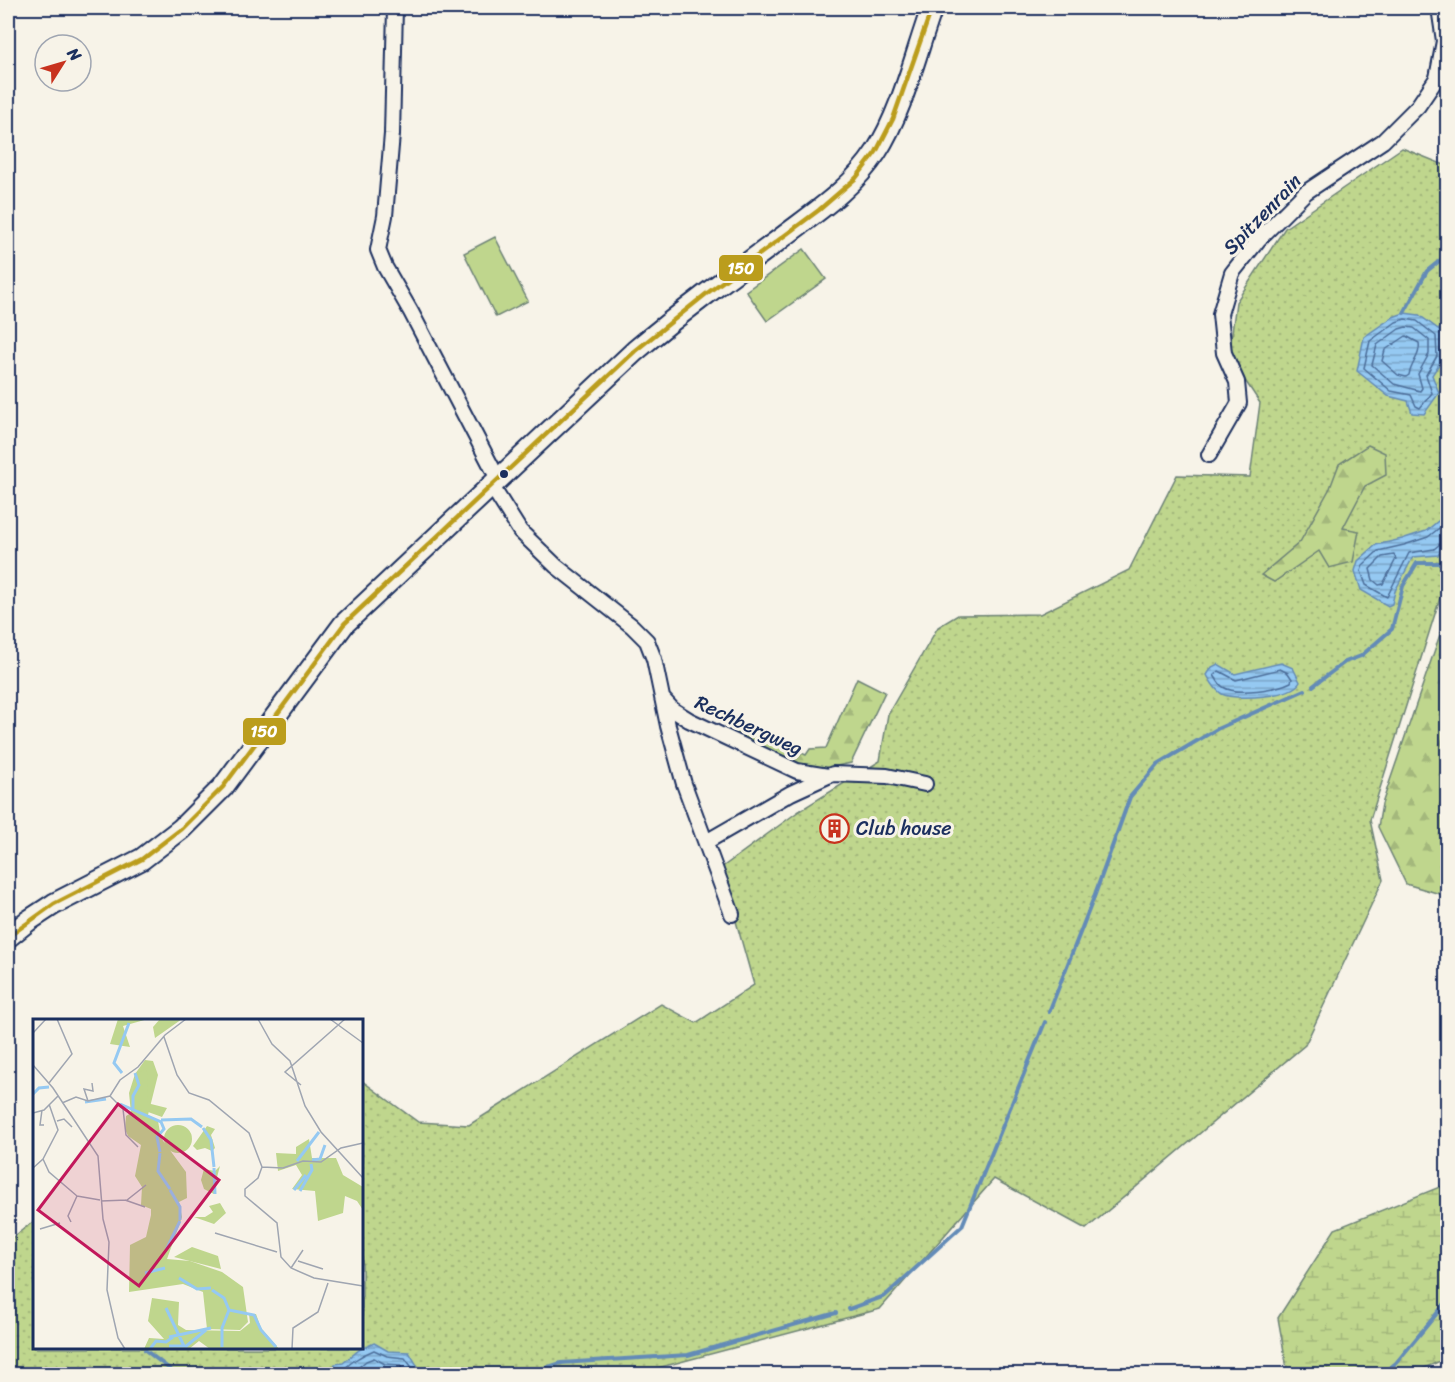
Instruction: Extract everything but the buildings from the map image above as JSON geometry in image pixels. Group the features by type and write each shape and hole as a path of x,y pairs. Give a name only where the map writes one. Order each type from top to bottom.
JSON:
{"street":[{"path":"395,8 391,146 386,216 378,250 494,482 506,513 520,531 556,566 632,626 647,641 654,659 684,784 732,914"},
{"path":"8,937 42,912 142,859 182,829 237,769 344,624 642,345 855,179 877,149 890,124 932,8"},
{"name":"Spitzenrain","path":"1209,455 1239,403 1237,382 1224,353 1220,314 1232,273 1259,239 1306,192 1383,141 1418,106 1437,78 1444,41 1439,8"},
{"name":"Rechbergweg","path":"662,698 673,710 689,720 797,771 828,776 833,774 887,776 925,784"},
{"path":"706,842 791,793 828,776"}],"green space":[{"path":"1402,148 1447,166 1447,594 1440,598 1370,820 1383,880 1305,1045 1086,1229 994,1179 880,1309 650,1370 619,1374 8,1374 8,1241 33,1222 33,1349 363,1349 363,1082 418,1122 469,1125 661,1004 696,1023 754,985 721,868 799,811 880,761 888,714 938,627 958,615 1040,614 1129,570 1177,475 1250,477 1260,403 1229,356 1236,302 1285,228"},
{"path":"495,237 528,301 496,317 464,253"},
{"path":"804,249 826,279 767,321 746,291"},
{"path":"1368,445 1385,453 1386,475 1365,486 1343,528 1359,531 1353,562 1329,568 1319,551 1274,582 1261,575 1300,542 1330,488 1339,464"},
{"path":"1447,614 1447,896 1406,884 1378,827 1382,804"},
{"path":"857,678 885,692 851,763 822,769 799,767 733,736 737,725 806,755 810,749 826,748"},
{"path":"1447,1184 1447,1358 1411,1374 1288,1374 1278,1318 1335,1229"}],"water":[{"path":"1404,313 1419,315 1442,332 1443,358 1432,375 1439,393 1424,414 1412,413 1408,401 1388,396 1357,371 1364,337 1393,317"},
{"path":"1447,504 1447,548 1438,555 1413,557 1395,591 1392,604 1388,606 1361,590 1355,571 1358,561 1376,545 1426,531 1444,516"},
{"path":"1281,663 1293,668 1300,682 1287,691 1264,696 1239,697 1222,694 1207,675 1212,667 1218,664 1235,674"},
{"path":"374,1343 388,1351 409,1352 418,1367 414,1374 338,1374 334,1369 335,1364 343,1363"}],"waterway":[{"path":"1404,313 1427,271 1448,254"},
{"path":"1313,686 1345,662 1361,656 1392,629 1403,586 1417,563 1448,563"},
{"path":"1049,1012 1130,797 1158,764 1217,729 1305,690"},
{"path":"849,1309 885,1296 962,1226 1045,1022"},
{"path":"1382,1374 1396,1363 1448,1300"},
{"path":"527,1374 561,1363 688,1355 836,1313"},
{"path":"145,1350 176,1374"}],"transit line":[{"name":"150","path":"8,937 54,904 142,859 181,829 223,787 344,624 635,351 706,294 819,210 856,178 876,152 893,119 932,8"}],"place":[{"name":"Club house","path":"835,828"}]}
